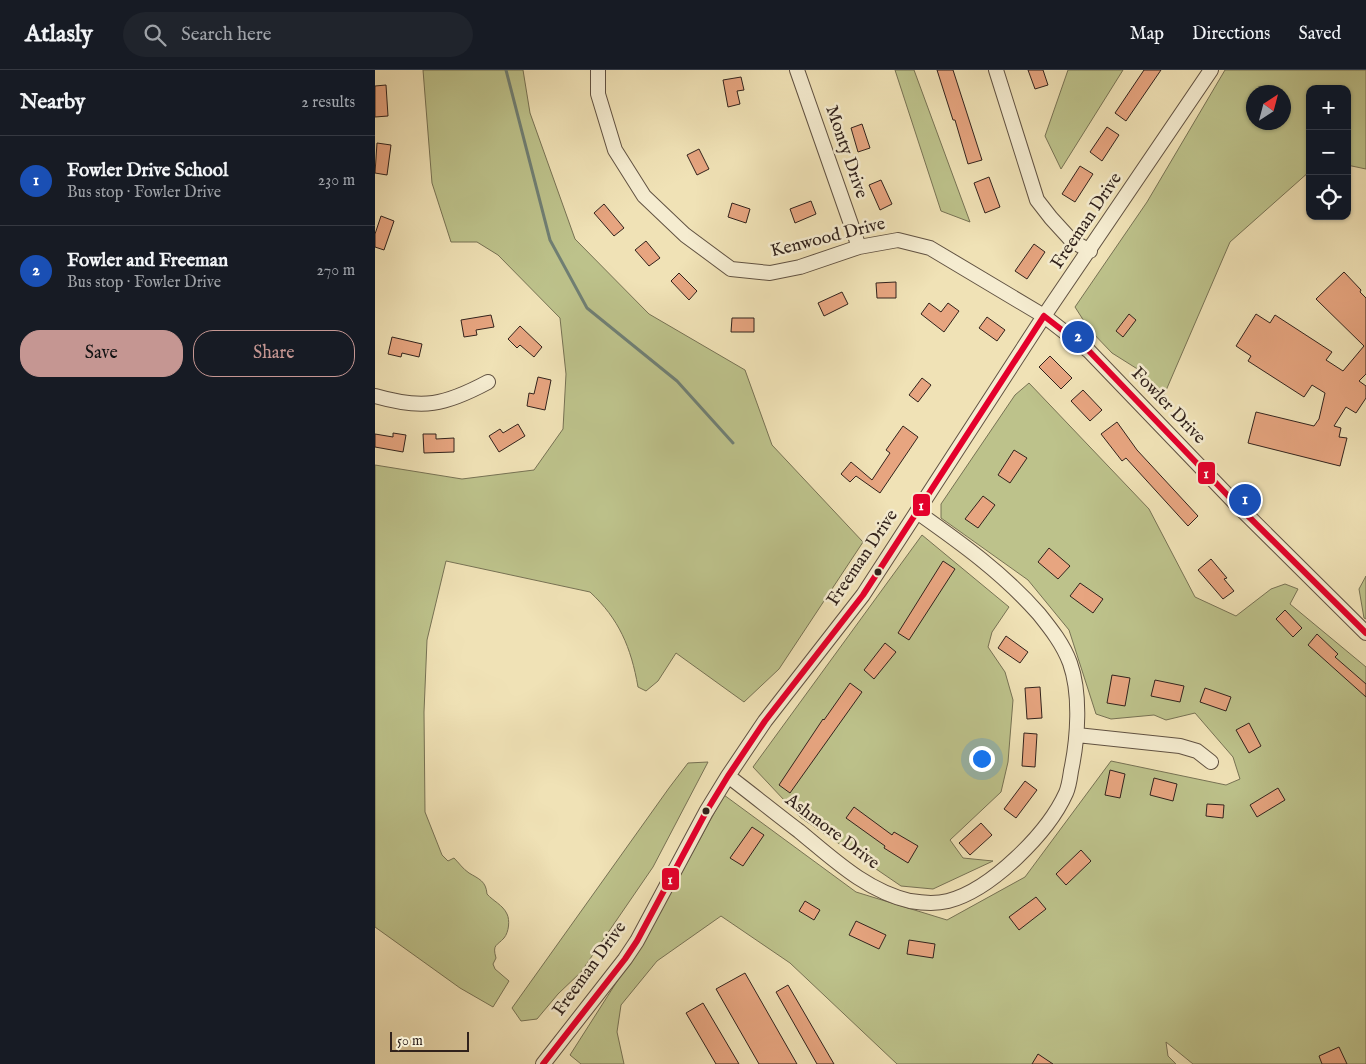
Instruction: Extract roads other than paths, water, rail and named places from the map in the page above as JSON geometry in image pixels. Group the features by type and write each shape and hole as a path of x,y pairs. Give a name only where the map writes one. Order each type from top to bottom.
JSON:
{"street":[{"name":"Kenwood Drive","path":"598,70 598,94 615,150 645,196 685,234 731,269 770,274 801,267 859,247 898,240 930,248 1044,316"},
{"name":"Monty Drive","path":"797,70 859,247"},
{"path":"996,70 1027,174 1037,200 1051,218 1073,240 1090,251"},
{"name":"Freeman Drive","path":"543,1064 625,959 637,941 728,776 765,721 863,595 1044,316 1090,251 1211,70"},
{"name":"Fowler Drive","path":"1044,316 1089,352 1237,506 1366,633"},
{"path":"375,396 396,402 416,404 443,402 463,395 488,382"},
{"name":"Ashmore Drive","path":"728,776 855,876 885,893 927,903 948,902 967,894 998,873 1031,844 1046,826 1058,809 1067,791 1077,735 1075,686 1070,663 1054,632 1023,595 975,552 917,512"},
{"path":"1077,735 1180,746 1197,751 1211,762"}],"waterway":[{"path":"506,70 550,240 587,308 677,381 733,443"}],"place":[{"name":"Fowler and Freeman","path":"1078,337"},
{"name":"Fowler Drive School","path":"1245,500"}]}
